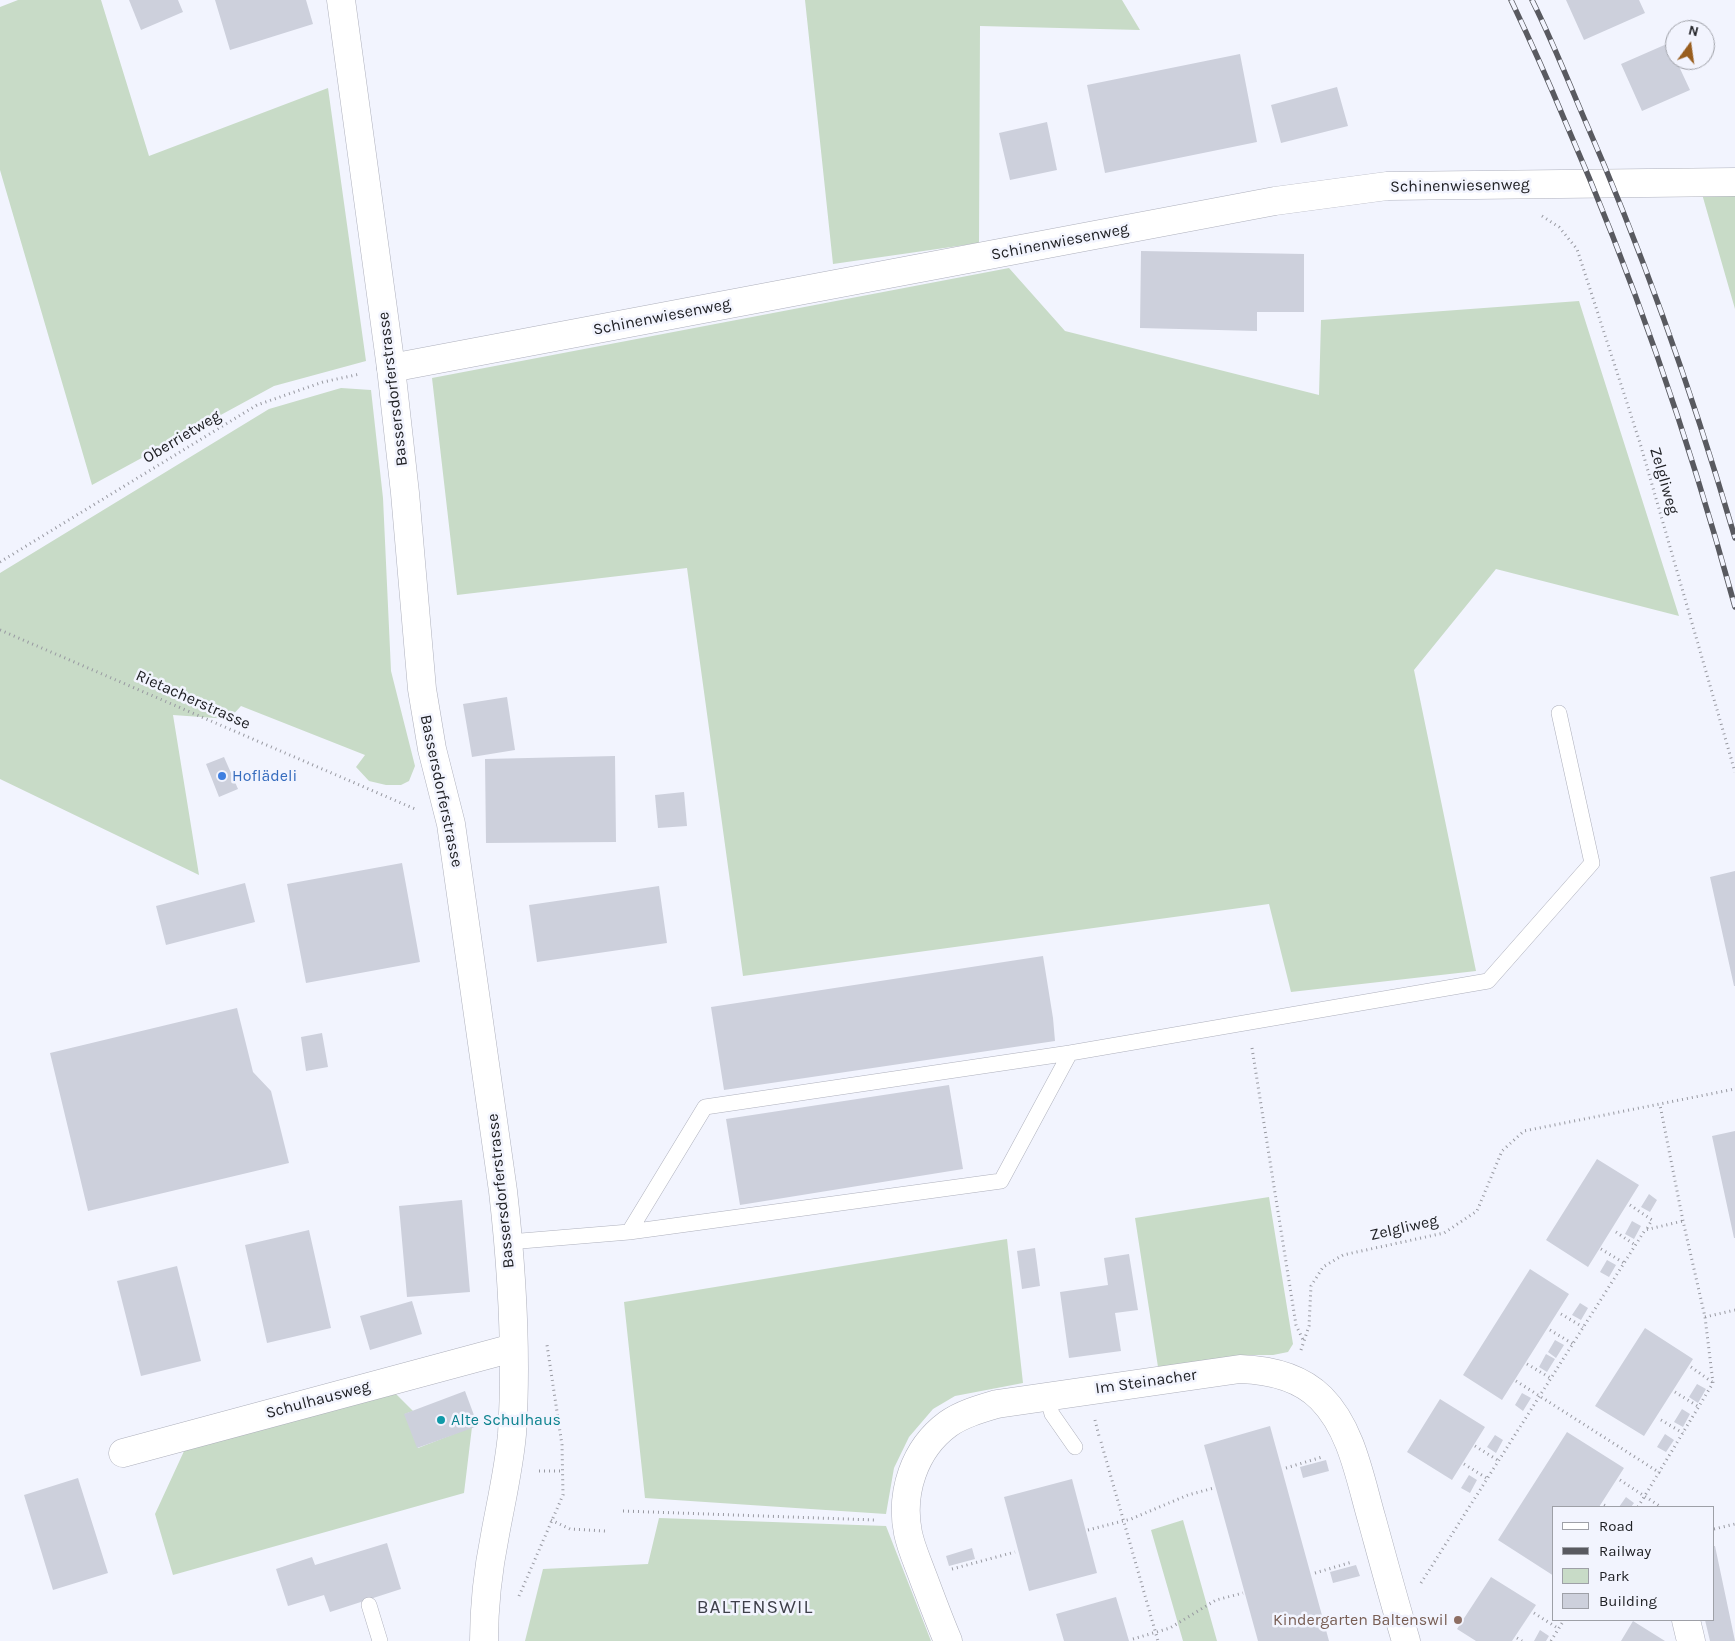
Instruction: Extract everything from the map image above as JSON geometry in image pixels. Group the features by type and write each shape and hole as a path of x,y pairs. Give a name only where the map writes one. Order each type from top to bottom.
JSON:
{"street":[{"name":"Bassersdorferstrasse","path":"341,0 391,368 405,494 422,689 432,749 453,838 509,1242 513,1348 512,1435 487,1585 484,1641"},
{"name":"Schinenwiesenweg","path":"391,368 1275,201 1387,186 1735,182"},
{"name":"Schulhausweg","path":"122,1452 513,1348"},
{"name":"Im Steinacher","path":"948,1641 912,1548 906,1521 908,1494 916,1463 934,1436 948,1424 962,1416 988,1406 1231,1370 1256,1370 1290,1379 1307,1387 1320,1397 1330,1409 1345,1435 1358,1474 1403,1629"},
{"path":"1686,1621 1691,1641"}],"lane":[{"path":"629,1232 705,1107 1070,1053 1488,981 1592,864 1559,713"},
{"path":"509,1242 629,1232 1001,1181 1070,1053"},
{"path":"1047,1396 1052,1414 1076,1447"},
{"path":"369,1604 380,1641"}],"path":[{"name":"Zelgliweg","path":"1539,214 1559,227 1577,249 1640,443 1735,772"},
{"name":"Oberrietweg","path":"0,562 257,405 323,382 391,368"},
{"name":"Rietacherstrasse","path":"0,630 377,794"},
{"path":"1248,1022 1296,1325 1304,1342"},
{"name":"Zelgliweg","path":"1290,1379 1308,1326 1312,1286 1323,1267 1343,1255 1444,1234 1477,1211 1502,1152 1524,1131 1735,1089"},
{"path":"1639,1506 1713,1382 1704,1317 1660,1105"},
{"path":"1403,1629 1488,1479 1652,1220 1630,1206"},
{"path":"1646,1230 1683,1222"},
{"path":"1616,1232 1635,1246"},
{"path":"1601,1249 1624,1263"},
{"path":"1704,1317 1735,1310"},
{"path":"1561,1314 1583,1327"},
{"path":"1550,1330 1573,1344"},
{"path":"1528,1364 1552,1379"},
{"path":"1691,1367 1713,1382"},
{"path":"1516,1382 1660,1473"},
{"path":"1675,1392 1699,1407"},
{"path":"1094,1418 1158,1641"},
{"path":"1661,1420 1683,1433"},
{"path":"1475,1446 1499,1462"},
{"path":"1286,1468 1323,1457"},
{"path":"1464,1464 1488,1479"},
{"path":"518,1598 562,1495 563,1471"},
{"path":"1620,1480 1659,1506"},
{"path":"1088,1530 1123,1521 1188,1495 1214,1488"},
{"path":"623,1512 906,1521"},
{"path":"552,1520 570,1529 604,1530"},
{"path":"1715,1529 1735,1524"},
{"path":"949,1570 1015,1552"},
{"path":"1315,1572 1356,1561"},
{"path":"1133,1638 1170,1628 1216,1600 1243,1593"},
{"path":"1534,1613 1559,1629"},
{"path":"1551,1641 1563,1621"},
{"path":"1517,1638 1522,1641"}],"green space":[{"path":"18,0 101,0 149,156 328,88 366,361 274,386 92,485 0,170 0,7"},
{"path":"805,0 1122,0 1140,30 980,26 979,243 833,264"},
{"path":"1702,194 1735,194 1735,309"},
{"path":"1009,268 1065,331 1319,395 1321,320 1579,301 1679,616 1496,569 1414,670 1476,971 1291,992 1269,904 743,976 687,568 457,595 432,378"},
{"path":"341,388 371,390 383,498 391,671 415,766 409,781 401,785 386,785 369,781 356,767 365,755 241,706 229,719 173,715 199,875 0,779 0,573 269,409"},
{"path":"1269,1197 1293,1344 1288,1352 1273,1355 1245,1355 1158,1367 1135,1218"},
{"path":"1007,1239 1023,1383 955,1396 933,1409 909,1437 894,1468 886,1514 645,1498 624,1302"},
{"path":"396,1394 413,1411 405,1414 418,1448 472,1427 464,1493 173,1575 155,1514 185,1449"},
{"path":"659,1518 886,1526 931,1641 525,1641 543,1569 648,1564"},
{"path":"1183,1520 1217,1641 1183,1641 1151,1530"}],"building":[{"path":"129,0 178,0 183,12 141,30"},
{"path":"215,0 306,0 313,24 230,50"},
{"path":"1566,0 1639,0 1645,13 1584,40"},
{"path":"1665,45 1665,70 1681,70 1690,90 1642,111 1621,64"},
{"path":"1240,54 1257,142 1105,173 1087,85"},
{"path":"1337,87 1348,126 1281,143 1271,105"},
{"path":"1047,122 1057,170 1010,180 999,133"},
{"path":"1141,251 1304,254 1304,312 1257,312 1257,331 1140,328"},
{"path":"507,697 515,750 472,757 463,704"},
{"path":"615,756 616,842 486,843 485,759"},
{"name":"Hoflädeli","path":"224,757 238,789 219,797 206,764"},
{"path":"684,792 687,826 658,828 655,795"},
{"path":"402,863 420,962 306,983 287,884"},
{"path":"1735,871 1735,986 1734,986 1710,877"},
{"path":"245,883 255,922 166,945 156,906"},
{"path":"659,886 667,943 537,962 529,905"},
{"path":"1043,956 1055,1041 724,1090 711,1007"},
{"path":"237,1008 253,1072 271,1091 289,1163 88,1211 50,1053"},
{"path":"322,1033 328,1067 306,1071 301,1037"},
{"path":"949,1085 963,1169 740,1205 726,1119"},
{"path":"1735,1131 1735,1238 1734,1238 1712,1136"},
{"path":"1597,1159 1639,1185 1588,1267 1546,1240"},
{"path":"1649,1194 1657,1200 1650,1212 1641,1207"},
{"path":"462,1200 470,1292 407,1297 399,1206"},
{"path":"1632,1221 1641,1226 1634,1239 1625,1234"},
{"path":"309,1230 331,1328 267,1343 245,1245"},
{"path":"1035,1248 1040,1286 1022,1289 1017,1251"},
{"path":"1129,1254 1138,1310 1115,1313 1121,1351 1069,1358 1060,1292 1108,1285 1104,1258"},
{"path":"1607,1260 1616,1265 1609,1277 1600,1272"},
{"path":"177,1266 201,1361 141,1376 117,1281"},
{"path":"1530,1269 1569,1294 1502,1400 1463,1375"},
{"path":"412,1301 422,1334 370,1350 360,1316"},
{"path":"1580,1303 1588,1308 1581,1320 1572,1315"},
{"path":"1645,1328 1693,1359 1644,1436 1595,1406"},
{"path":"1555,1340 1564,1345 1556,1358 1548,1352"},
{"path":"1546,1354 1555,1359 1547,1372 1539,1367"},
{"path":"1697,1384 1706,1389 1698,1403 1689,1397"},
{"name":"Alte Schulhaus","path":"465,1391 478,1426 417,1448 404,1414"},
{"path":"1522,1393 1531,1398 1523,1411 1515,1405"},
{"path":"1440,1399 1485,1427 1452,1480 1407,1452"},
{"path":"1682,1409 1690,1414 1683,1427 1674,1422"},
{"path":"1270,1426 1329,1641 1258,1641 1204,1445"},
{"path":"1567,1432 1624,1468 1600,1506 1552,1506 1552,1575 1498,1540"},
{"path":"1665,1434 1674,1440 1666,1452 1657,1447"},
{"path":"1495,1435 1503,1440 1496,1453 1487,1447"},
{"path":"1326,1460 1329,1471 1303,1478 1300,1467"},
{"path":"1469,1475 1477,1480 1470,1493 1461,1488"},
{"path":"78,1478 108,1573 53,1590 24,1495"},
{"path":"1072,1479 1097,1573 1029,1591 1004,1497"},
{"path":"1626,1497 1634,1503 1632,1506 1620,1506"},
{"path":"387,1543 401,1589 330,1612 324,1595 288,1606 276,1569 312,1557 315,1565"},
{"path":"1715,1546 1735,1641 1710,1641 1705,1621 1715,1621"},
{"path":"972,1548 975,1559 949,1566 946,1556"},
{"path":"1356,1565 1360,1576 1333,1583 1330,1572"},
{"path":"1491,1577 1536,1605 1512,1641 1476,1641 1457,1629"},
{"path":"1116,1597 1129,1641 1064,1641 1056,1614"},
{"path":"1633,1621 1665,1641 1621,1641"},
{"path":"1540,1630 1549,1636 1546,1641 1534,1641"}],"railway":[{"path":"1511,0 1590,180 1637,301 1680,422 1735,607"},
{"path":"1532,0 1606,170 1647,273 1685,378 1735,538"}],"place":[{"name":"Hoflädeli","path":"222,776"},
{"name":"Alte Schulhaus","path":"441,1420"},
{"name":"Kindergarten Baltenswil","path":"1458,1620"}],"district":[{"name":"BALTENSWIL","path":"755,1608"}]}
